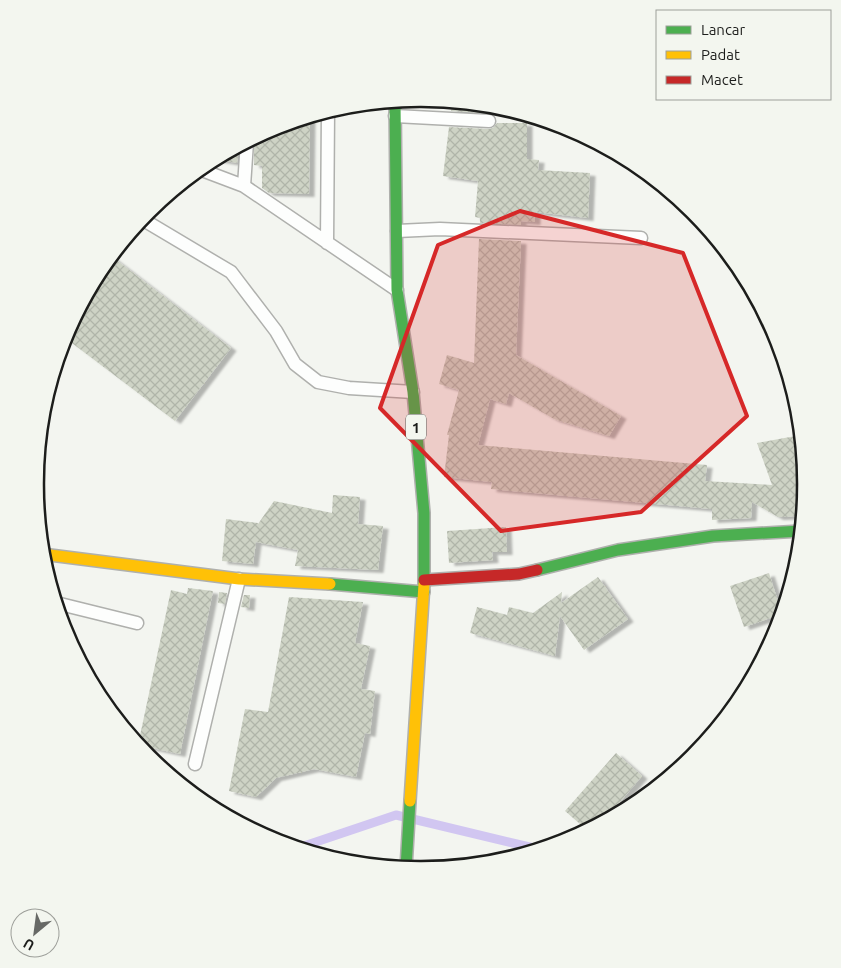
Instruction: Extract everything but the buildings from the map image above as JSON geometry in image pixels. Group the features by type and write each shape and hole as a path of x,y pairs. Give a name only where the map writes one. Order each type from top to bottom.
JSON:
{"main road":[{"name":"1","path":"395,108 397,290 413,392 424,513 424,592 406,860"},
{"path":"424,580 520,574 618,550 713,536 794,531"},
{"path":"51,555 240,579 355,585 424,592"}],"lane":[{"path":"395,116 488,121"},
{"path":"327,243 328,119"},
{"path":"244,186 247,150"},
{"path":"209,173 244,186 397,290"},
{"path":"149,223 231,272 276,330 295,364 318,382 349,388 413,392"},
{"path":"397,230 440,228 641,238"},
{"path":"195,764 240,579"},
{"path":"64,605 136,623"}],"highlighted area":[{"path":"520,211 683,253 747,416 641,512 501,531 380,408 438,245"}],"waterway":[{"path":"310,844 396,815 525,846"}],"traffic: fast":[{"path":"395,108 397,290 413,392 424,513 424,584"},
{"path":"537,570 618,550 713,536 794,531"},
{"path":"330,584 424,592"},
{"path":"406,860 410,801"}],"traffic: slow":[{"path":"51,555 239,579 330,584"},
{"path":"410,801 424,584"}],"traffic: jam":[{"path":"424,580 519,574 537,570"}]}
